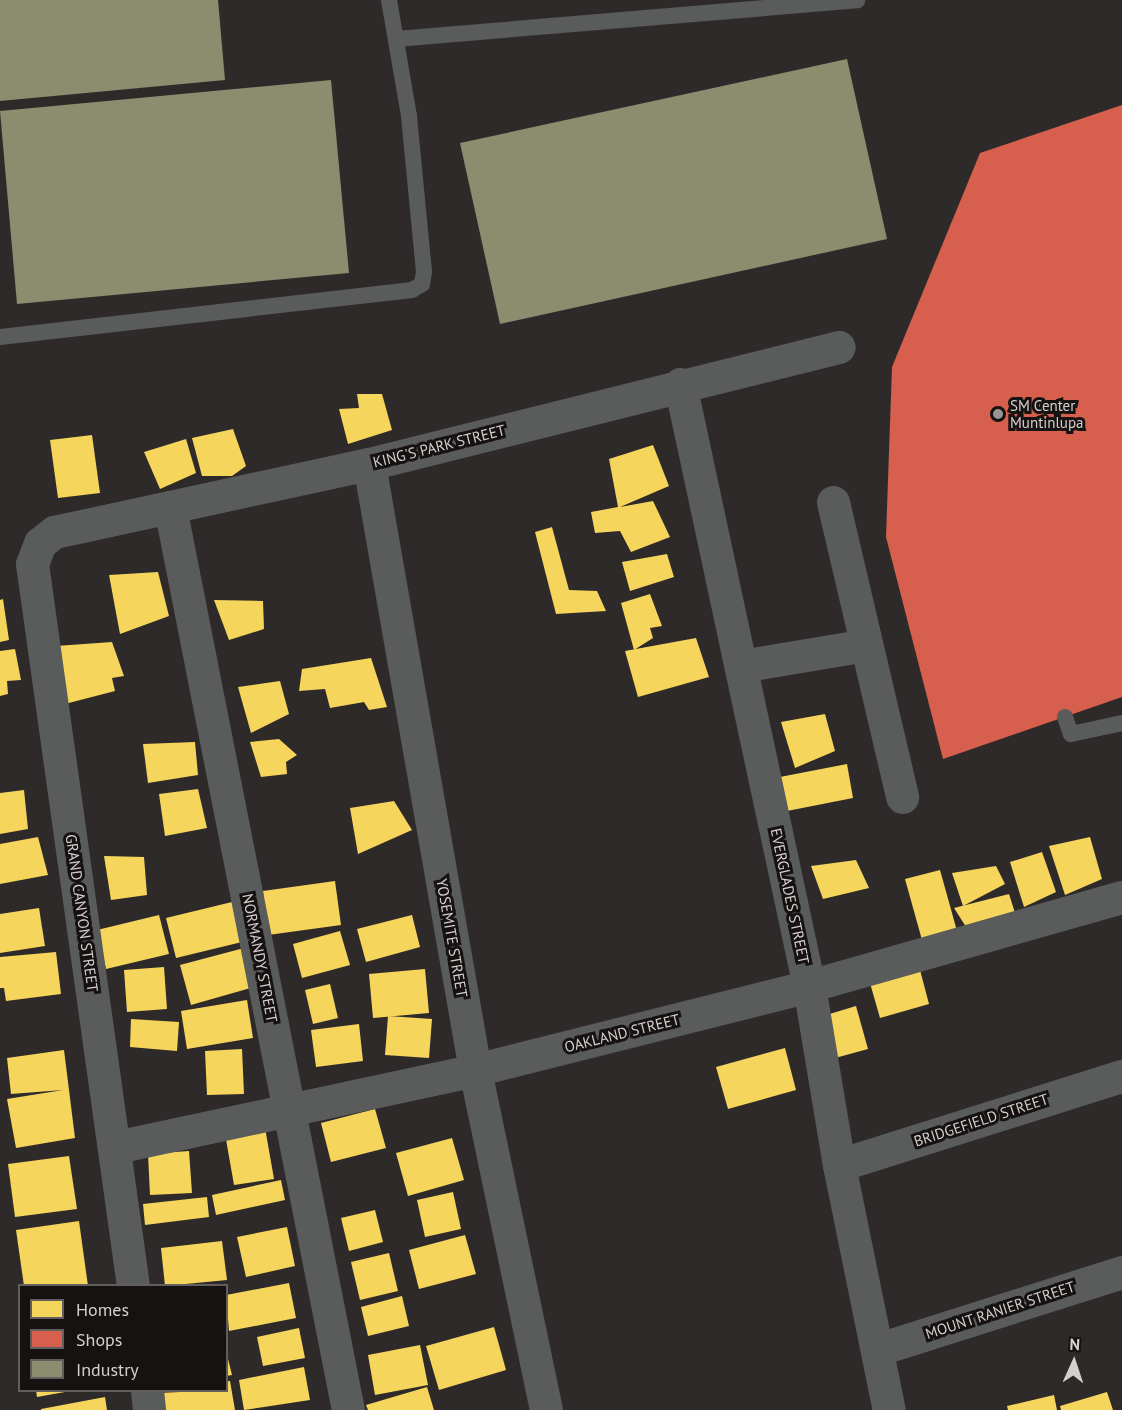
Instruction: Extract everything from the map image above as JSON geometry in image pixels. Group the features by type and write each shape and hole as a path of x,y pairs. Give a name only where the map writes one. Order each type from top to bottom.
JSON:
{"street":[{"name":"KING'S PARK STREET","path":"40,543 54,532 369,464 680,384 839,347"},
{"name":"EVERGLADES STREET","path":"680,384 809,986 839,1165 879,1349 889,1410"},
{"name":"YOSEMITE STREET","path":"369,464 475,1070 546,1410"},
{"path":"833,502 902,797"},
{"name":"NORMANDY STREET","path":"170,507 291,1111 348,1410"},
{"name":"GRAND CANYON STREET","path":"40,543 33,564 116,1147 133,1284"},
{"path":"741,666 866,645"},
{"name":"OAKLAND STREET","path":"116,1147 475,1070 809,986 1122,897"},
{"name":"BRIDGEFIELD STREET","path":"839,1165 1122,1076"},
{"name":"MOUNT RANIER STREET","path":"879,1349 1122,1272"},
{"path":"147,1392 149,1410"}],"lane":[{"path":"0,337 412,290 422,284 424,272 409,116 389,0"},
{"path":"396,39 857,0"},
{"path":"1065,717 1071,735 1122,723"}],"building: Homes":[{"path":"357,394 382,394 392,430 348,444 339,409 359,408"},
{"path":"233,429 246,466 232,476 202,476 192,438"},
{"path":"92,435 100,493 58,498 50,440"},
{"path":"186,439 196,473 160,489 144,452"},
{"path":"653,445 669,486 620,507 653,501 670,537 631,552 620,531 595,533 591,512 618,507 609,459"},
{"path":"552,527 569,590 597,591 606,611 556,614 535,532"},
{"path":"667,554 674,577 630,591 622,562"},
{"path":"158,572 169,616 120,634 109,575"},
{"path":"650,594 662,626 650,628 653,638 634,650 621,603"},
{"path":"3,599 9,640 0,642 0,600"},
{"path":"214,600 263,601 264,629 229,640"},
{"path":"696,638 709,677 638,697 625,651"},
{"path":"112,642 124,676 112,678 115,691 61,705 56,646"},
{"path":"15,649 21,680 7,681 8,694 0,696 0,651"},
{"path":"371,658 387,707 369,710 364,702 330,708 325,689 299,691 302,669"},
{"path":"280,681 289,714 251,733 238,687"},
{"path":"825,714 835,751 795,768 781,722"},
{"path":"279,739 297,755 286,762 287,774 261,777 250,742"},
{"path":"195,742 198,775 148,783 143,744"},
{"path":"847,764 853,798 787,811 780,777"},
{"path":"198,789 207,828 165,836 159,794"},
{"path":"24,790 28,829 0,834 0,793"},
{"path":"394,801 412,830 358,854 350,808"},
{"path":"38,837 48,875 0,884 0,844"},
{"path":"1090,837 1102,879 1065,895 1049,846"},
{"path":"1042,852 1056,892 1024,907 1010,862"},
{"path":"104,856 144,857 147,895 111,900"},
{"path":"856,860 869,888 823,899 811,866"},
{"path":"996,866 1005,884 963,906 952,873"},
{"path":"940,870 957,931 922,940 905,879"},
{"path":"335,881 341,925 268,935 263,891"},
{"path":"1009,894 1016,916 968,930 954,908"},
{"path":"232,902 242,942 176,958 166,918"},
{"path":"39,908 45,946 0,953 0,914"},
{"path":"159,915 169,954 106,969 97,930"},
{"path":"412,915 420,947 366,962 357,929"},
{"path":"340,931 350,965 302,978 293,944"},
{"path":"244,948 254,987 191,1005 180,965"},
{"path":"56,952 61,994 6,1001 4,988 0,988 0,957"},
{"path":"164,967 167,1009 127,1012 124,970"},
{"path":"425,969 429,1013 373,1018 369,974"},
{"path":"920,970 929,1004 880,1018 870,983"},
{"path":"330,984 338,1018 313,1024 305,990"},
{"path":"247,1000 253,1038 187,1049 181,1011"},
{"path":"856,1006 868,1049 835,1058 823,1016"},
{"path":"388,1016 432,1019 429,1058 385,1055"},
{"path":"131,1019 179,1022 177,1051 130,1047"},
{"path":"359,1024 363,1061 316,1067 311,1030"},
{"path":"785,1048 796,1090 728,1109 716,1067"},
{"path":"242,1049 244,1094 207,1095 205,1051"},
{"path":"64,1050 75,1138 16,1148 7,1099 63,1090 11,1094 7,1058"},
{"path":"375,1109 386,1148 331,1162 321,1123"},
{"path":"264,1122 274,1179 234,1185 224,1128"},
{"path":"452,1138 464,1180 408,1196 396,1153"},
{"path":"189,1151 192,1193 150,1195 148,1154"},
{"path":"69,1156 77,1209 15,1217 8,1164"},
{"path":"281,1180 285,1200 216,1215 212,1195"},
{"path":"453,1192 461,1229 425,1237 417,1200"},
{"path":"207,1197 209,1217 145,1225 143,1204"},
{"path":"375,1210 383,1242 349,1251 341,1218"},
{"path":"79,1221 88,1284 24,1284 16,1230"},
{"path":"287,1227 295,1266 246,1277 237,1237"},
{"path":"465,1235 476,1274 419,1289 409,1250"},
{"path":"222,1241 227,1280 165,1284 161,1248"},
{"path":"389,1253 398,1291 360,1300 351,1262"},
{"path":"289,1283 296,1318 229,1331 228,1295"},
{"path":"402,1296 409,1326 368,1336 361,1307"},
{"path":"494,1327 506,1370 439,1390 426,1346"},
{"path":"299,1328 305,1358 263,1366 257,1337"},
{"path":"420,1345 428,1385 375,1395 368,1355"},
{"path":"228,1359 232,1375 228,1376"},
{"path":"304,1367 310,1400 244,1410 239,1380"},
{"path":"228,1381 230,1381 235,1410 161,1410 158,1393 228,1392"},
{"path":"427,1387 434,1410 368,1410 366,1405"},
{"path":"36,1392 65,1392 37,1397"},
{"path":"1107,1392 1113,1410 1061,1410 1060,1406"},
{"path":"1054,1395 1057,1410 1008,1410 1007,1406"},
{"path":"105,1397 107,1410 41,1410 41,1409"}],"building: Shops":[{"name":"SM Center Muntinlupa","path":"1122,105 1122,697 943,759 886,537 892,367 980,153"}],"building: Industry":[{"path":"0,0 218,0 225,80 0,101"},
{"path":"847,59 887,239 500,324 460,143"},
{"path":"331,80 349,273 17,304 0,111"}],"place":[{"name":"SM Center Muntinlupa","path":"998,414"}]}
